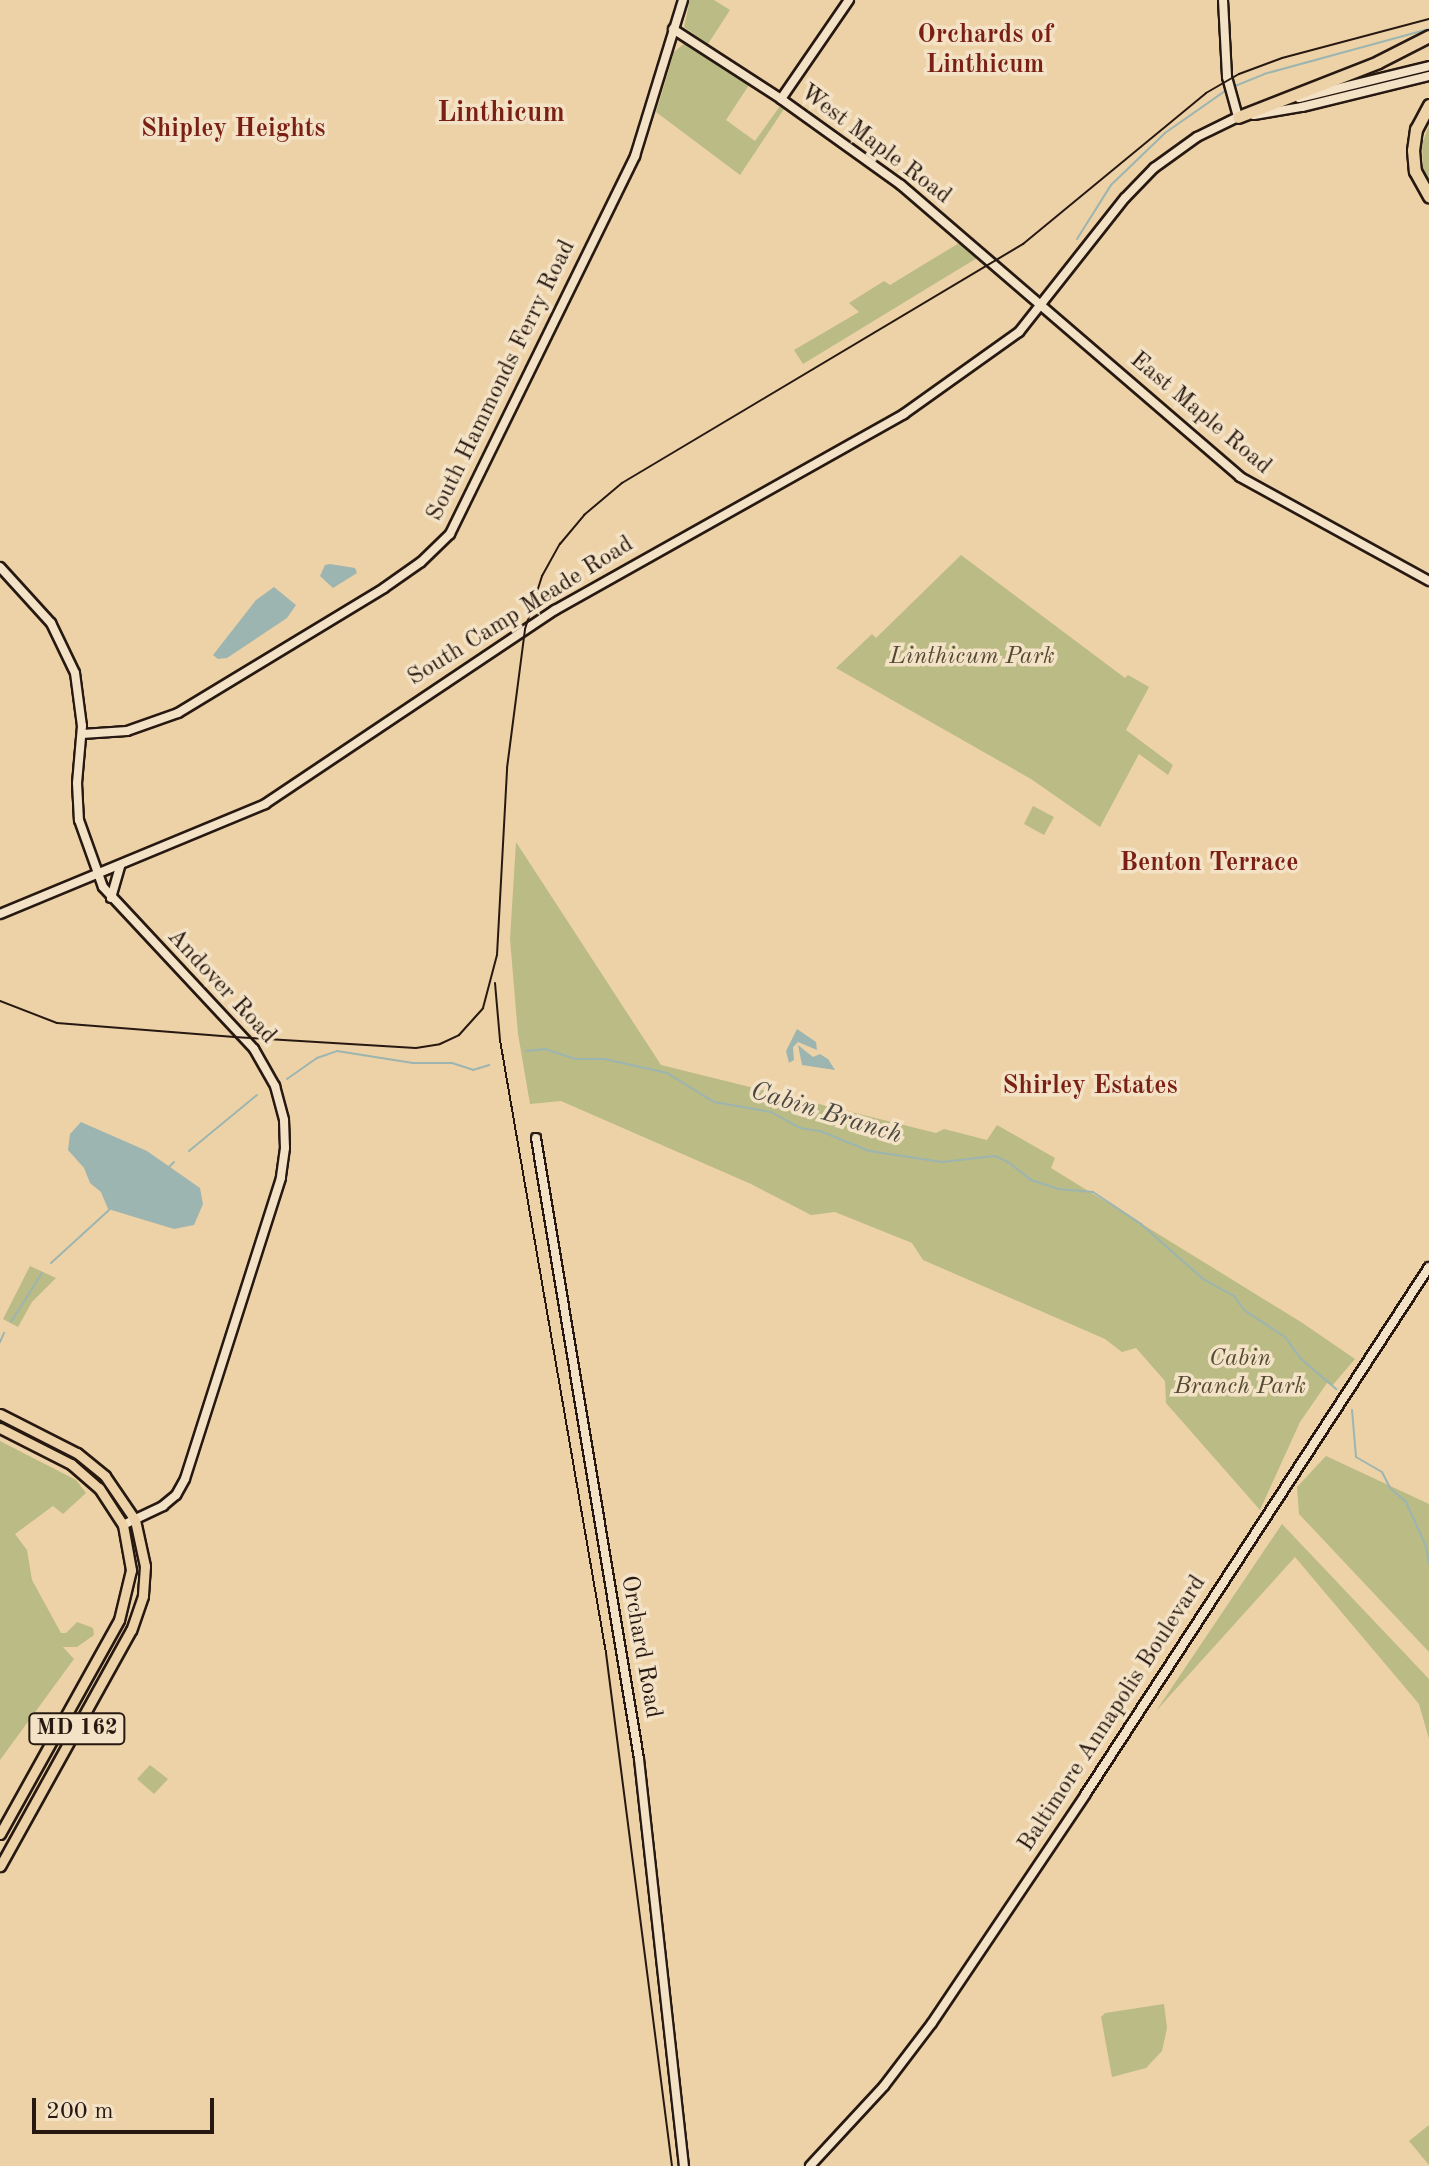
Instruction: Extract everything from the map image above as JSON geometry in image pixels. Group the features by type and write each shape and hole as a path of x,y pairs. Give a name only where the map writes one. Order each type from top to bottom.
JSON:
{"highway":[{"path":"1238,117 1378,62 1429,36"},
{"path":"1429,105 1416,129 1413,150 1415,171 1429,196"}],"main road":[{"name":"South Hammonds Ferry Road","path":"82,734 127,731 178,713 384,588 445,540 468,500 635,156 683,0"},
{"path":"781,99 849,0"},
{"path":"1223,0 1227,77 1238,117"},
{"name":"West Maple Road","path":"673,29 781,99 901,185 1042,307"},
{"path":"1238,117 1297,98 1429,66"},
{"path":"1238,117 1302,107 1429,76"},
{"name":"South Camp Meade Road","path":"0,914 265,804 555,610 904,414 1007,342 1042,307 1139,182 1197,137 1238,117"},
{"name":"East Maple Road","path":"1042,307 1240,477 1429,581"},
{"name":"Andover Road","path":"0,567 40,609 68,654 80,696 82,734 77,800 84,839 97,875 111,899 254,1049 279,1095 285,1134 281,1178 185,1479 171,1501 123,1525"},
{"path":"111,899 120,866"},
{"name":"Orchard Road","path":"536,1138 639,1759 684,2166"},
{"name":"Baltimore Annapolis Boulevard","path":"810,2166 884,2086 948,2000 1429,1267"},
{"name":"MD 162","path":"0,1414 92,1464 118,1491 135,1520 145,1575 135,1622 0,1866"},
{"name":"MD 162","path":"0,1428 83,1472 105,1494 123,1525 131,1570 124,1611 0,1834"}],"green space":[{"path":"690,0 714,0 730,10 708,44 684,27"},
{"path":"686,42 749,85 726,120 755,141 780,106 784,109 740,175 656,112 674,52"},
{"path":"1429,125 1429,182 1423,173 1422,144"},
{"path":"959,243 977,258 803,364 794,350 859,312 849,303 884,281 890,285"},
{"name":"Linthicum Park","path":"961,555 1125,678 1128,675 1149,687 1126,730 1173,765 1168,775 1139,754 1100,827 1031,779 836,668 872,634 876,638"},
{"path":"1033,806 1054,817 1044,835 1024,824"},
{"name":"Cabin Branch Park","path":"516,842 661,1065 936,1133 944,1129 987,1140 997,1125 1055,1158 1051,1168 1301,1322 1355,1359 1332,1386 1327,1383 1300,1422 1260,1510 1166,1403 1165,1381 1136,1348 1122,1352 1105,1339 923,1260 912,1243 835,1212 811,1215 751,1184 561,1101 530,1104 518,1034 510,939"},
{"path":"30,1266 56,1278 32,1302 18,1327 3,1319"},
{"path":"0,1441 76,1480 86,1493 63,1514 53,1506 15,1534 27,1550 32,1580 61,1633 66,1633 77,1622 93,1628 94,1635 77,1647 63,1647 74,1659 0,1760"},
{"path":"1326,1456 1429,1504 1429,1652 1299,1514 1297,1487"},
{"path":"1282,1524 1429,1679 1429,1739 1419,1704 1295,1557 1156,1711"},
{"path":"150,1765 168,1779 154,1794 137,1779"},
{"path":"1164,2004 1167,2028 1162,2051 1146,2068 1112,2077 1101,2017 1105,2013"},
{"path":"1429,2125 1429,2165 1409,2141"}],"water":[{"path":"325,565 355,568 357,573 333,588 320,576"},
{"path":"274,587 296,605 287,618 227,658 218,659 213,655 256,600"},
{"path":"797,1029 816,1042 817,1050 798,1042 793,1047 794,1060 789,1063 786,1051"},
{"path":"798,1045 813,1057 820,1054 828,1059 835,1070 802,1065"},
{"path":"81,1122 147,1151 200,1188 203,1204 194,1225 174,1229 108,1209 101,1192 90,1183 84,1168 68,1150 70,1134"}],"waterway":[{"path":"1235,86 1264,74 1429,29"},
{"path":"1077,239 1111,185 1165,133 1225,91"},
{"name":"Cabin Branch","path":"526,1051 545,1049 575,1059 604,1059 667,1073 714,1102 771,1112 800,1128 820,1131 869,1151 942,1162 995,1156 1031,1180 1058,1189 1093,1192 1141,1224 1203,1279 1234,1296 1244,1310 1285,1337 1300,1358 1336,1389"},
{"name":"Cabin Branch","path":"287,1079 317,1058 337,1051 413,1063 452,1063 473,1070 489,1065"},
{"name":"Cabin Branch","path":"189,1151 257,1095"},
{"name":"Cabin Branch","path":"169,1167 174,1162"},
{"name":"Cabin Branch","path":"51,1263 109,1210"},
{"name":"Cabin Branch","path":"11,1322 42,1273"},
{"name":"Cabin Branch","path":"0,1342 4,1333"},
{"name":"Cabin Branch","path":"1352,1410 1356,1457 1382,1472 1390,1488 1406,1502 1426,1546 1429,1563"}],"tram line":[{"path":"0,1001 57,1023 234,1037 416,1048 440,1044 459,1035 483,1008 497,955 507,768 525,629 542,576 560,544 584,515 622,483 1023,244 1206,93 1239,74 1282,58 1429,19"},
{"path":"495,983 500,1040 606,1653 672,2166"}],"district":[{"name":"Orchards of Linthicum","path":"985,51"},
{"name":"Linthicum","path":"501,114"},
{"name":"Shipley Heights","path":"233,130"},
{"name":"Benton Terrace","path":"1209,864"},
{"name":"Shirley Estates","path":"1090,1087"}]}
